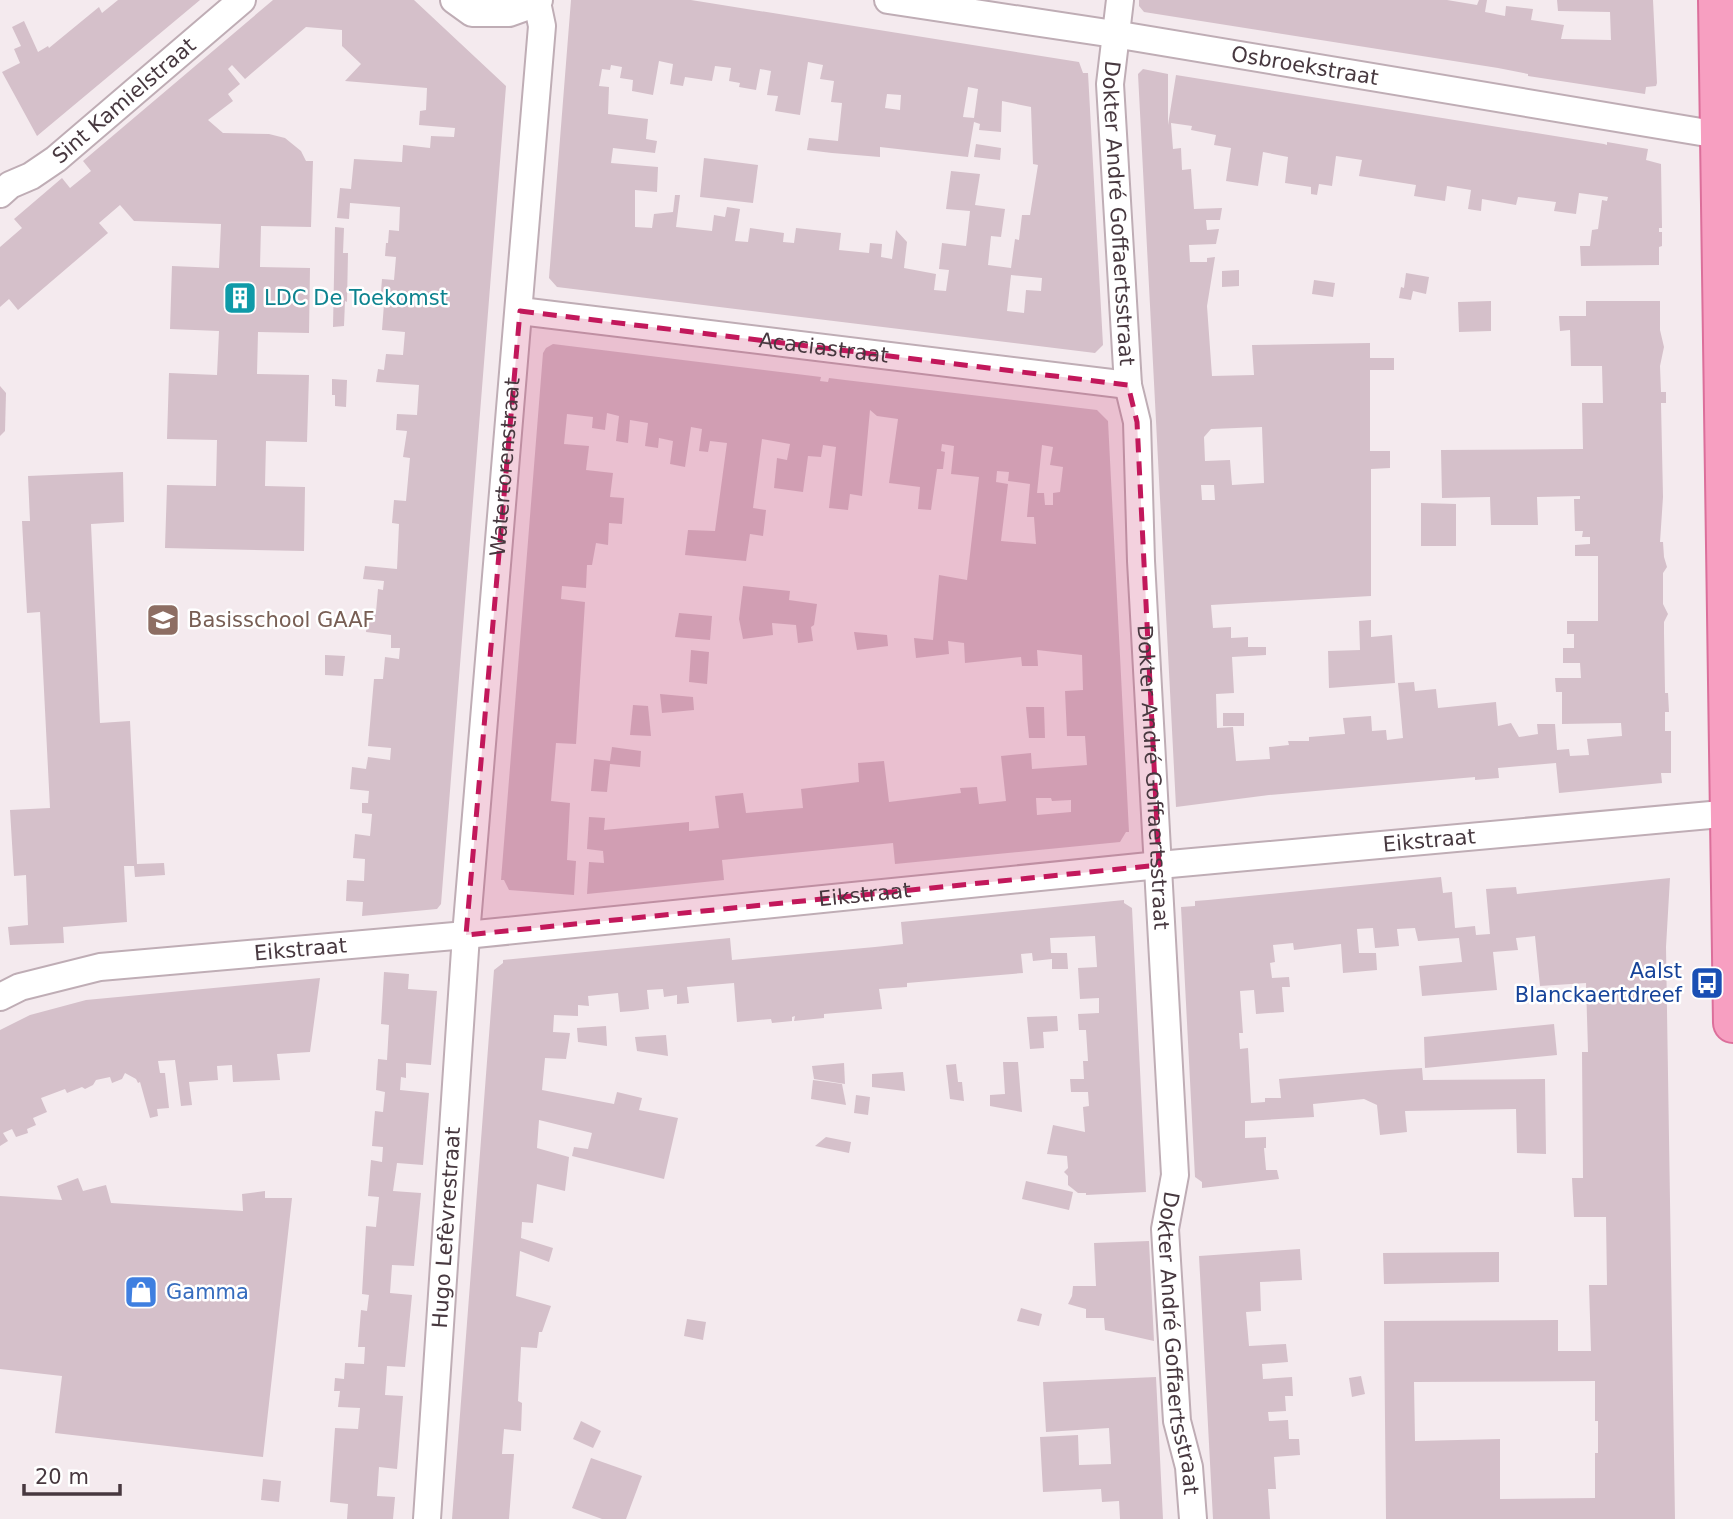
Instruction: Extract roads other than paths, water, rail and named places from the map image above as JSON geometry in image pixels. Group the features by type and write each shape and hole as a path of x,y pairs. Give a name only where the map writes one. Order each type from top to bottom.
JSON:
{"main road":[{"path":"1718,0 1733,1023"}],"street":[{"name":"Sint Kamielstraat","path":"0,194 10,185 31,176 57,159 242,0"},
{"name":"Watertorenstraat","path":"454,0 472,13 509,13 537,2 542,26 466,935"},
{"name":"Osbroekstraat","path":"888,0 1114,34 1719,135"},
{"name":"Dokter André Goffaertsstraat","path":"1120,0 1110,84 1128,385 1137,422 1141,561 1175,1175 1166,1229 1177,1421 1189,1467 1193,1519"},
{"name":"Acaciastraat","path":"520,311 1128,385"},
{"name":"Eikstraat","path":"0,997 20,987 100,967 466,935 1159,865 1732,813"},
{"name":"Hugo Lefèvrestraat","path":"427,1519 466,935"}],"place":[{"name":"LDC De Toekomst","path":"240,298"},
{"name":"Basisschool GAAF","path":"163,620"},
{"name":"Aalst Blanckaertdreef","path":"1707,983"},
{"name":"Gamma","path":"141,1292"}]}
